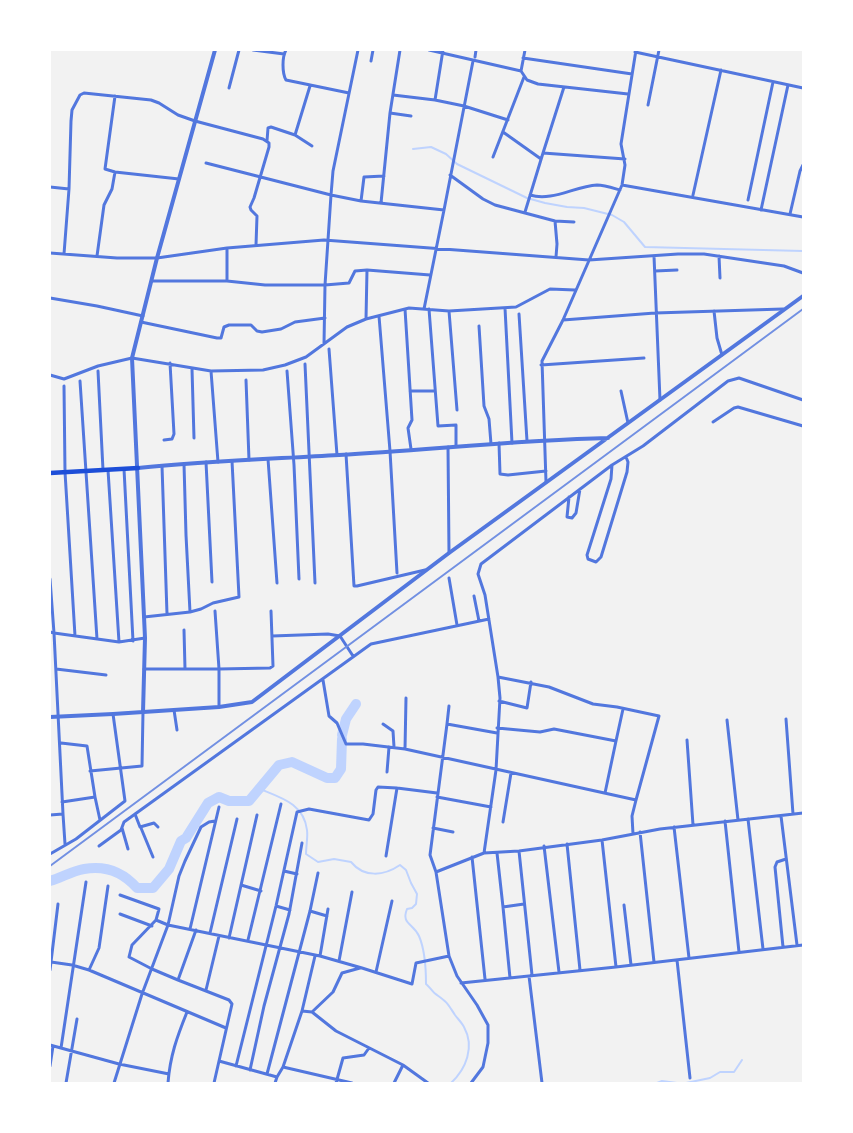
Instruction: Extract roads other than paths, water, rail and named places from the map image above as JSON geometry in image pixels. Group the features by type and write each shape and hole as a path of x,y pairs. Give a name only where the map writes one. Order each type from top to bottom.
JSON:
{"main road":[{"path":"50,473 138,468"}],"street":[{"path":"90,771 142,766 145,638 132,358 157,258 215,50"},
{"path":"229,88 239,50"},
{"path":"253,50 285,52 285,79 287,81 349,93"},
{"path":"324,344 325,285 333,171 358,50"},
{"path":"371,61 373,50"},
{"path":"381,203 390,112 400,50"},
{"path":"429,50 521,71"},
{"path":"424,310 453,156 476,50"},
{"path":"525,50 521,71 524,77 531,82 628,94"},
{"path":"648,105 659,50"},
{"path":"546,482 546,440 541,365 563,320 622,185 625,159 621,144 635,51 803,88"},
{"path":"435,100 443,52"},
{"path":"523,58 632,74"},
{"path":"693,195 721,70"},
{"path":"493,157 524,77"},
{"path":"748,200 774,82"},
{"path":"761,210 788,85"},
{"path":"295,135 310,86"},
{"path":"525,212 564,87"},
{"path":"64,254 69,189 71,121 75,104 82,93 156,101 178,115 266,141"},
{"path":"393,95 464,106 508,120"},
{"path":"115,96 104,168 115,172 179,179"},
{"path":"390,112 411,116"},
{"path":"256,246 257,216 250,206 269,147 266,141 268,128 295,135 312,146"},
{"path":"503,132 541,160"},
{"path":"543,153 625,159"},
{"path":"206,163 360,201 444,210"},
{"path":"790,214 803,165"},
{"path":"97,256 104,205 112,189 115,172"},
{"path":"450,175 490,203 501,208 525,212 555,221 574,222"},
{"path":"360,201 364,177 384,176"},
{"path":"529,197 570,192 595,185 620,190"},
{"path":"622,185 803,217"},
{"path":"50,187 69,189"},
{"path":"555,221 556,257"},
{"path":"50,253 157,258 227,248 328,240 589,260 691,253 784,266 803,273"},
{"path":"227,248 227,281"},
{"path":"654,256 660,400"},
{"path":"719,256 720,278"},
{"path":"152,281 227,281 325,285 349,283 355,271 368,270 430,275"},
{"path":"366,319 368,270"},
{"path":"655,271 677,270"},
{"path":"50,375 64,379 98,366 132,358 211,371 263,370 306,357 347,327 366,319 405,309 449,311 504,308 521,306 550,289 575,290"},
{"path":"50,717 219,707 245,704 258,698 546,482 803,296"},
{"path":"50,298 143,316"},
{"path":"504,308 512,442"},
{"path":"405,309 412,422 408,428 411,450"},
{"path":"563,320 655,313 784,309"},
{"path":"429,310 438,426 456,425 456,446"},
{"path":"449,311 457,410"},
{"path":"714,311 717,338 722,355"},
{"path":"520,314 526,442"},
{"path":"379,316 390,451 397,573"},
{"path":"141,322 217,338 222,336 223,328 227,325 251,325 256,330 262,332 281,329 295,322 325,318"},
{"path":"479,326 484,406 489,419 491,444"},
{"path":"329,349 337,455"},
{"path":"541,365 644,358"},
{"path":"164,440 172,438 174,434 170,363"},
{"path":"305,364 315,583"},
{"path":"192,369 194,438"},
{"path":"98,371 119,642"},
{"path":"211,371 218,462"},
{"path":"286,371 299,579"},
{"path":"484,853 496,770 499,701 498,677 485,594 478,574 481,564 534,526 612,465 643,446 732,379 739,378 803,400"},
{"path":"246,380 249,460"},
{"path":"80,381 97,639"},
{"path":"64,386 65,472 75,636"},
{"path":"410,391 435,391"},
{"path":"621,391 628,423"},
{"path":"712,422 738,407 803,426"},
{"path":"138,468 512,442 608,438"},
{"path":"499,443 500,474 508,475 546,471"},
{"path":"448,447 449,554"},
{"path":"346,454 354,586 428,570"},
{"path":"612,465 611,479 587,555 588,560 596,562 601,557 627,472 628,462 626,457"},
{"path":"268,458 277,583"},
{"path":"144,617 190,612 202,609 213,602 239,597 232,461"},
{"path":"206,462 212,582"},
{"path":"184,464 190,612"},
{"path":"162,466 167,614"},
{"path":"124,469 134,641"},
{"path":"570,497 566,514 567,517 572,518 576,513 580,489"},
{"path":"449,578 457,625"},
{"path":"50,579 65,844"},
{"path":"474,596 479,621"},
{"path":"215,611 219,669 219,707"},
{"path":"144,669 272,668 274,664 271,611"},
{"path":"99,846 121,830 124,822 375,642 489,620"},
{"path":"184,630 185,669"},
{"path":"52,632 119,642 145,638"},
{"path":"272,636 328,634 340,636 353,656"},
{"path":"50,666 106,674"},
{"path":"498,677 531,682 594,704 660,716 632,816 632,834"},
{"path":"323,679 329,716 337,723 345,743 348,745 363,744 405,749 636,800"},
{"path":"499,701 527,708 531,682"},
{"path":"405,749 406,698"},
{"path":"449,706 430,856 436,872 449,956 457,976 488,1025 488,1043 483,1067 471,1083"},
{"path":"605,793 623,709"},
{"path":"174,710 177,730"},
{"path":"50,854 65,844 72,842 125,801 113,714"},
{"path":"786,719 793,814"},
{"path":"727,720 738,820"},
{"path":"383,724 393,731 394,747"},
{"path":"447,724 497,733"},
{"path":"497,728 540,732 554,728 616,741"},
{"path":"687,740 693,825"},
{"path":"60,743 86,746 100,820"},
{"path":"387,772 389,747"},
{"path":"503,822 512,773"},
{"path":"236,1066 298,811 309,809 369,820 373,814 376,789 381,787 437,795 491,807"},
{"path":"386,856 397,788"},
{"path":"62,802 95,797"},
{"path":"248,940 281,804"},
{"path":"190,929 219,807"},
{"path":"436,872 484,853 519,851 544,846 602,840 674,827 803,813"},
{"path":"50,815 63,814"},
{"path":"135,814 153,857"},
{"path":"229,938 257,815"},
{"path":"781,816 797,946"},
{"path":"210,933 237,819"},
{"path":"748,819 762,950"},
{"path":"114,1083 142,994 168,925 179,876 201,827 215,821"},
{"path":"725,821 739,952"},
{"path":"142,828 154,823 158,827"},
{"path":"121,827 128,849"},
{"path":"674,827 689,958"},
{"path":"433,828 453,832"},
{"path":"640,832 654,962"},
{"path":"602,840 616,967"},
{"path":"250,1070 290,910 302,842"},
{"path":"568,844 580,970"},
{"path":"544,846 559,972"},
{"path":"519,851 542,1083"},
{"path":"497,853 510,978"},
{"path":"472,857 485,980"},
{"path":"784,947 775,867 777,862 786,859"},
{"path":"284,871 297,874"},
{"path":"267,1074 310,911 318,873"},
{"path":"61,1048 86,882"},
{"path":"241,885 261,891"},
{"path":"89,970 98,948 108,886"},
{"path":"339,961 352,892"},
{"path":"120,895 159,909 156,920 132,945 129,956 178,980 231,1002 232,1009 214,1083"},
{"path":"376,972 392,901"},
{"path":"50,970 58,904"},
{"path":"503,907 524,904"},
{"path":"624,905 631,965"},
{"path":"276,906 290,910"},
{"path":"320,956 328,909"},
{"path":"310,911 327,916"},
{"path":"120,914 152,926"},
{"path":"156,920 168,925 320,956 412,984 416,963 449,956"},
{"path":"178,980 196,930"},
{"path":"206,990 219,936"},
{"path":"461,983 803,945"},
{"path":"275,1083 283,1067 302,1011 315,956"},
{"path":"678,960 690,1078"},
{"path":"51,962 89,970 226,1028"},
{"path":"312,1012 333,992 342,973 362,968"},
{"path":"302,1011 312,1012 336,1031 403,1065 428,1083"},
{"path":"168,1083 174,1046 187,1012"},
{"path":"66,1083 77,1018"},
{"path":"50,1066 52,1046 119,1064 169,1074"},
{"path":"336,1081 343,1058 364,1055 369,1048"},
{"path":"219,1061 277,1077"},
{"path":"394,1083 403,1065"},
{"path":"283,1067 336,1081 352,1083"}],"waterway":[{"path":"413,149 431,147 446,154 457,164 527,198 612,215 624,222 645,247 803,251"},
{"path":"342,735 346,719 356,704"},
{"path":"50,881 80,870 100,868 120,874 137,888 153,888 169,869 181,841 186,838 208,803 219,797 229,801 249,801 279,765 292,762 327,778 335,778 341,769 342,739"},
{"path":"260,789 284,799 297,808 305,821 307,830 306,854 318,862 334,859 351,862 362,871 374,874 394,869 400,865 406,870 417,894 416,904 412,908 407,909 406,918 408,923 417,932 423,947 426,984 447,1004 463,1026 469,1042 465,1064 451,1083"},
{"path":"686,1083 710,1078 720,1072 734,1072 742,1060"},
{"path":"657,1083 662,1081 677,1083"}],"railway":[{"path":"50,866 803,309"}]}
